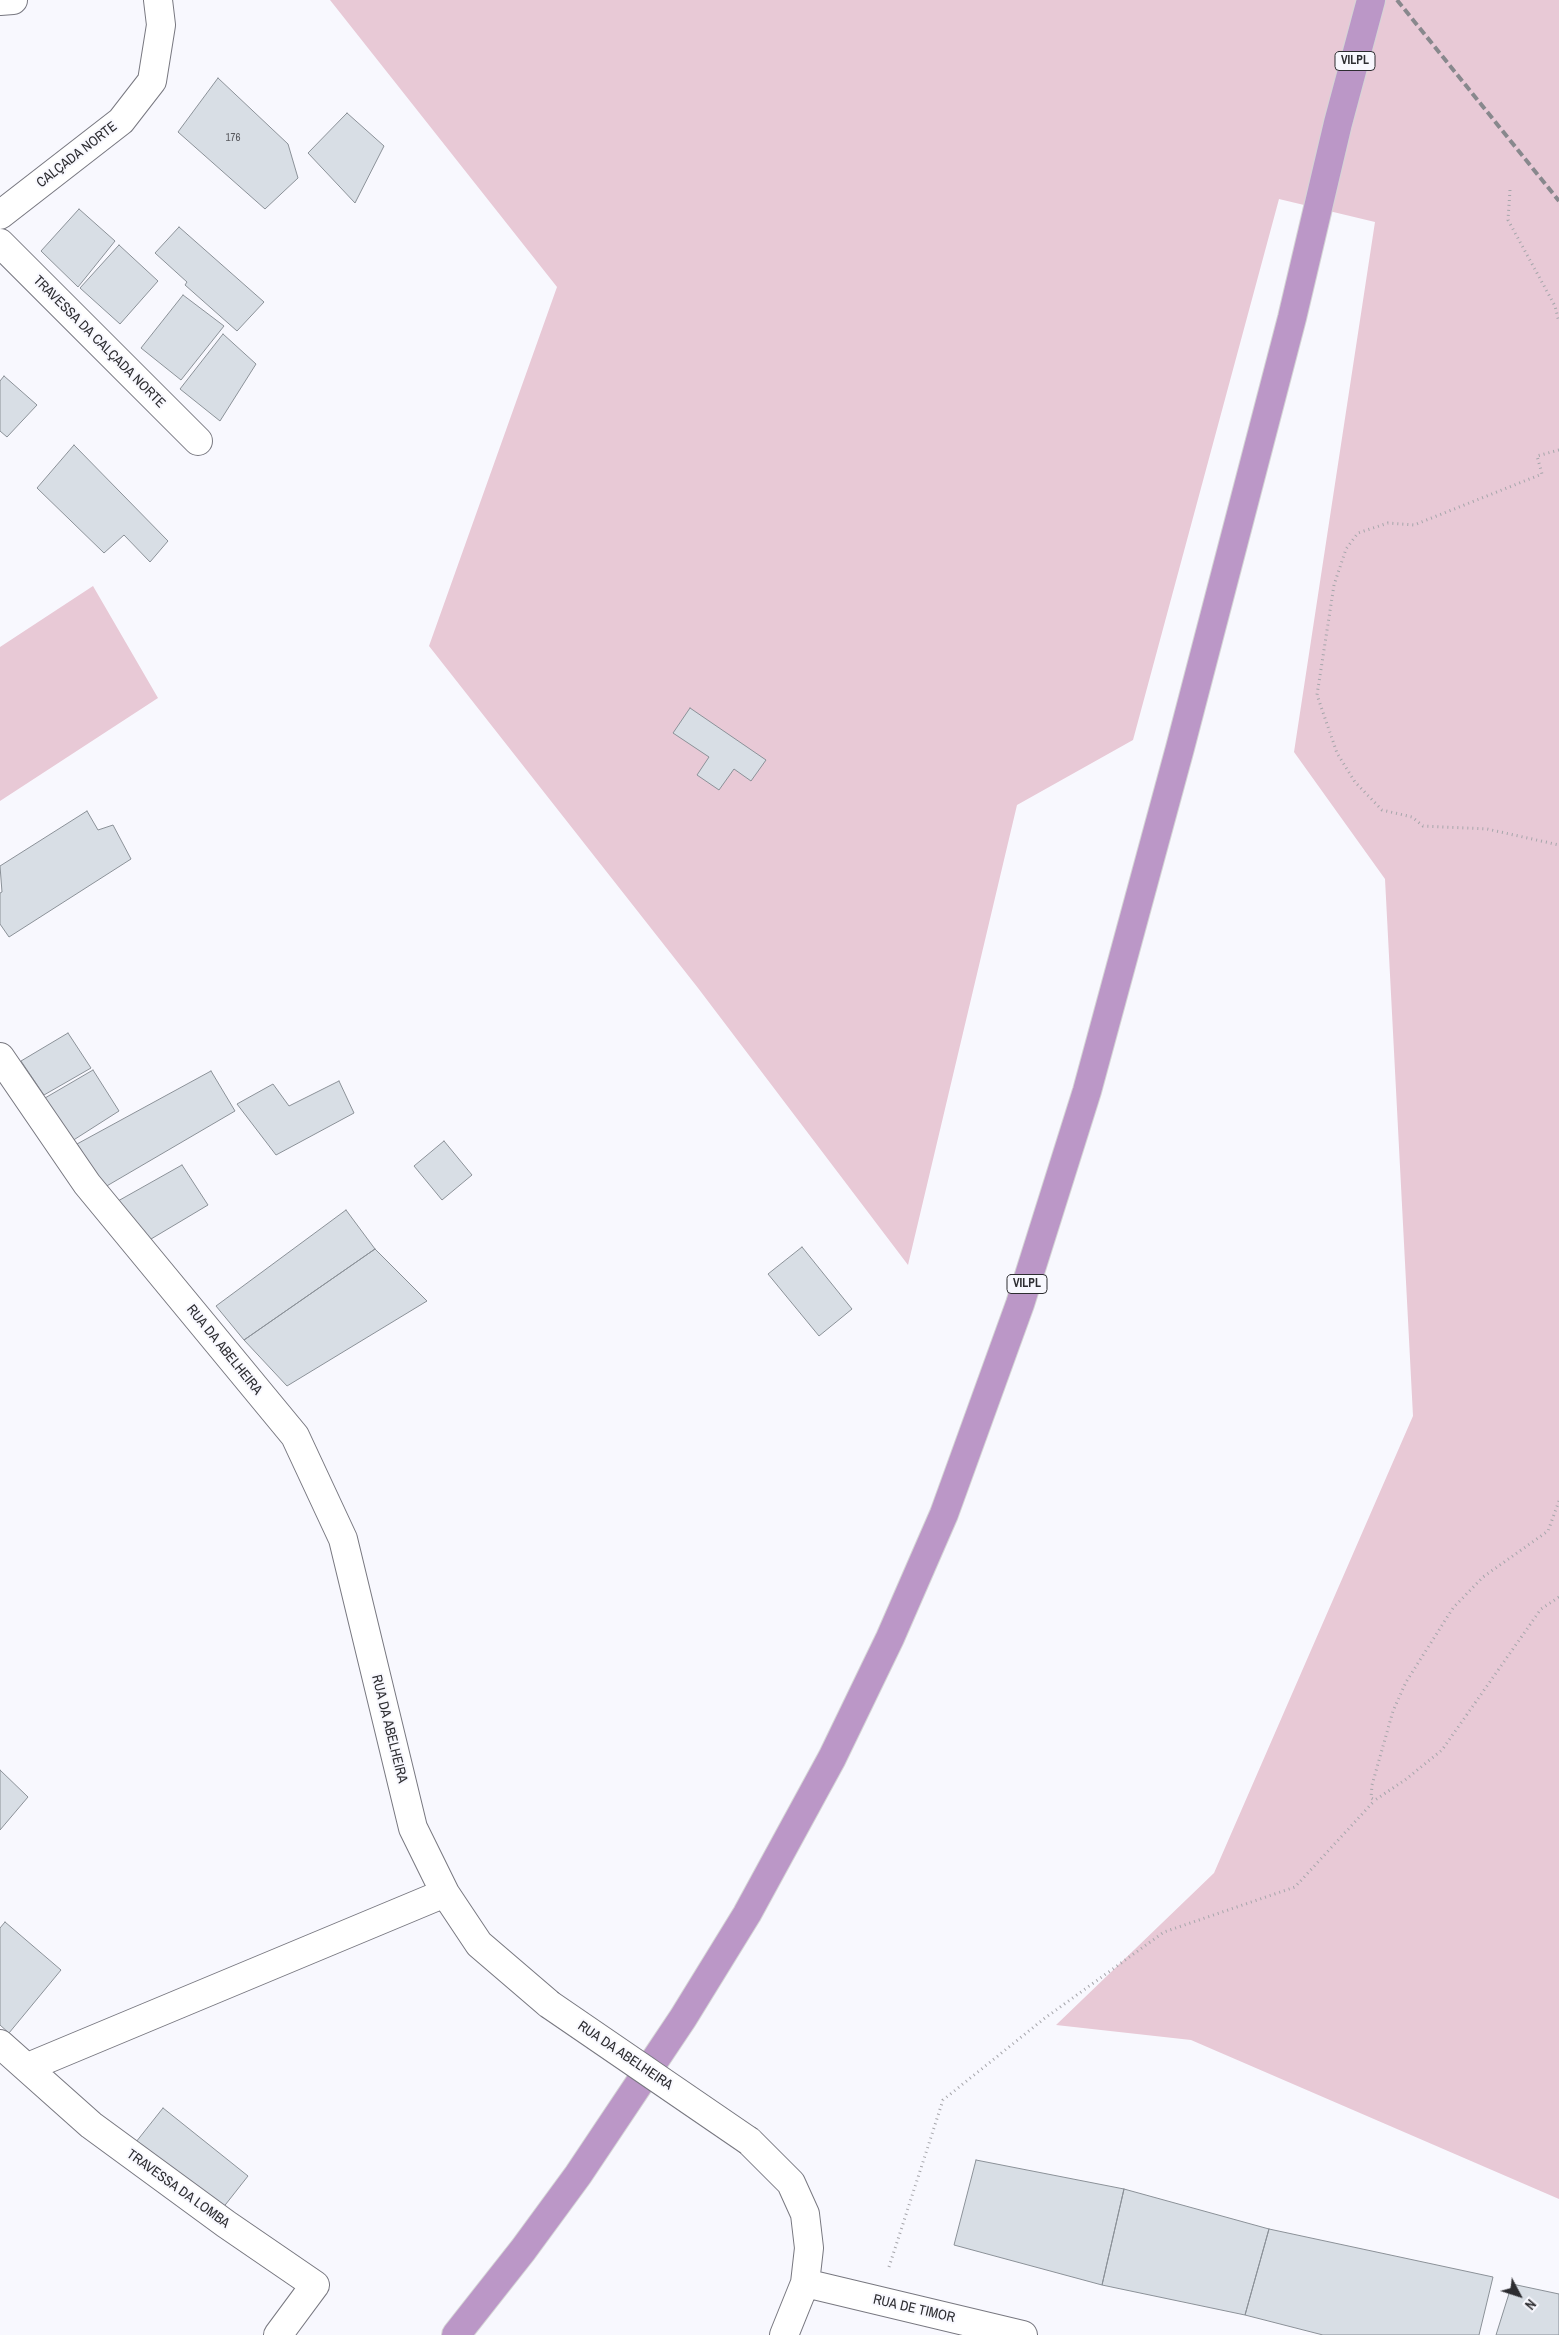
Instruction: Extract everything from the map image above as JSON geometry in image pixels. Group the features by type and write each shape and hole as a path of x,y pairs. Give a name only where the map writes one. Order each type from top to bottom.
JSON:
{"highway":[{"name":"VILPL","path":"456,2335 523,2250 583,2167 683,2018 747,1914 832,1758 890,1638 944,1514 1020,1304 1087,1091 1177,758 1279,366 1338,123 1371,0"}],"street":[{"path":"0,1 13,0"},
{"name":"CALÇADA NORTE","path":"0,215 121,121 152,81 161,25 158,0"},
{"name":"TRAVESSA DA CALÇADA NORTE","path":"0,243 198,441"},
{"name":"RUA DA ABELHEIRA","path":"0,1057 87,1184 294,1436 343,1539 413,1828 445,1893 479,1944 549,2004 749,2141 790,2183 805,2214 809,2248 805,2283 784,2335"},
{"path":"28,2067 445,1893"},
{"name":"TRAVESSA DA LOMBA","path":"0,2044 91,2125 226,2224 315,2285 278,2335"},
{"name":"RUA DE TIMOR","path":"805,2283 1022,2335"}],"path":[{"path":"1510,190 1508,220 1555,306 1559,322"},
{"path":"1559,450 1537,456 1542,474 1414,525 1388,523 1358,533 1346,549 1334,584 1317,695 1337,753 1355,782 1382,810 1412,817 1423,826 1487,828 1559,845"},
{"path":"1375,1800 1371,1798 1372,1785 1393,1711 1406,1682 1453,1608 1482,1577 1548,1531 1559,1501"},
{"path":"878,2300 943,2100 1045,2018 1164,1932 1295,1887 1375,1800 1405,1780 1442,1750 1541,1609 1559,1597"}],"shaded area":[{"path":"330,0 1559,0 1559,2199 1191,2040 1056,2025 1214,1873 1413,1416 1385,879 1294,752 1375,222 1279,199 1133,740 1017,805 908,1265 698,988 429,646 557,287"},
{"path":"93,586 158,698 0,801 0,647"}],"building":[{"path":"218,78 288,144 298,178 265,209 178,132"},
{"path":"347,113 384,146 355,203 308,153"},
{"path":"79,209 115,241 78,287 41,251"},
{"path":"179,227 264,302 237,331 185,285 187,282 155,253"},
{"path":"119,245 158,281 120,324 80,288"},
{"path":"183,295 224,326 181,380 141,348"},
{"path":"223,334 256,364 220,421 180,389"},
{"path":"4,376 37,405 7,437 0,431 0,381"},
{"path":"74,445 168,541 150,562 124,535 104,553 37,488"},
{"path":"690,708 766,760 751,781 734,769 719,790 697,775 709,757 673,733"},
{"path":"87,811 98,830 113,825 131,859 9,937 0,924 0,893 2,892 0,866"},
{"path":"68,1033 91,1068 44,1095 21,1061"},
{"path":"93,1070 119,1111 72,1141 45,1098"},
{"path":"211,1071 235,1111 105,1187 77,1144"},
{"path":"339,1081 354,1113 276,1155 237,1104 273,1084 289,1106"},
{"path":"444,1141 472,1175 442,1200 414,1166"},
{"path":"182,1165 208,1205 146,1242 118,1201"},
{"path":"346,1210 375,1249 244,1340 216,1306"},
{"path":"802,1247 852,1309 819,1336 768,1274"},
{"path":"375,1249 427,1301 287,1386 244,1340"},
{"path":"0,1770 28,1797 0,1830"},
{"path":"5,1922 61,1970 9,2033 0,2025 0,1928"},
{"path":"163,2108 248,2176 222,2209 136,2142"},
{"path":"976,2160 1124,2189 1102,2285 954,2245"},
{"path":"1124,2189 1269,2229 1245,2315 1102,2285"},
{"path":"1269,2229 1493,2277 1479,2335 1323,2335 1245,2315"},
{"path":"1512,2284 1559,2294 1559,2335 1496,2335"}],"railway":[{"path":"1397,0 1559,201"}]}
